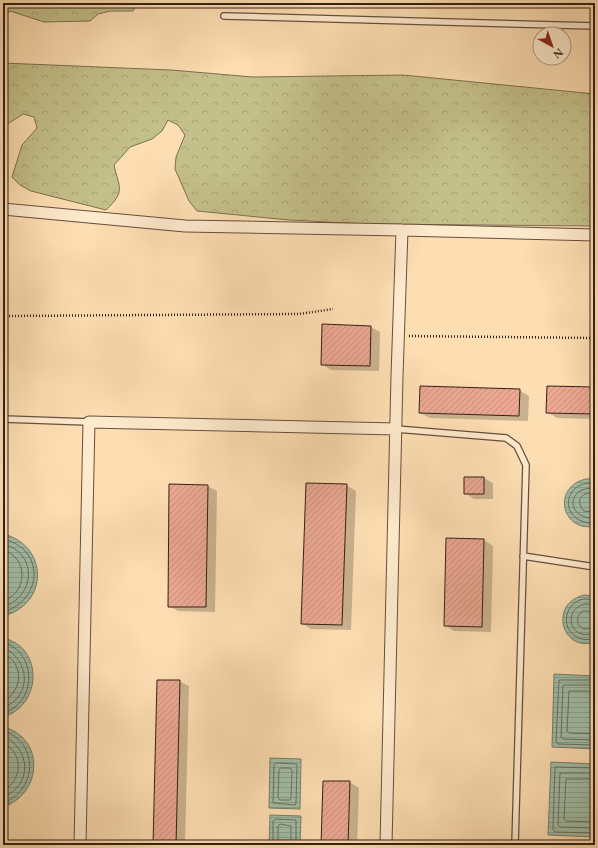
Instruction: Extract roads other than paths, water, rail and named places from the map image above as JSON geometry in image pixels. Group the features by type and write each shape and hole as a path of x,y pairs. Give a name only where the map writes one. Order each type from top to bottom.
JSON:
{"street":[{"path":"3,209 185,226 595,235"},
{"path":"386,845 402,230"},
{"path":"80,845 89,422 396,429"}],"lane":[{"path":"224,16 595,26"},
{"path":"3,419 89,422"},
{"path":"396,429 506,438 517,446 526,465 516,845"},
{"path":"524,556 595,567"}],"water":[{"path":"586,479 595,479 595,526 584,526 575,523 568,516 565,508 565,499 568,491 575,484"},
{"path":"3,534 18,540 29,550 35,562 38,575 35,588 29,600 18,610 3,616"},
{"path":"584,595 595,596 595,642 584,644 574,641 568,634 564,626 563,617 566,608 573,600"},
{"path":"3,638 16,644 26,653 31,664 33,677 31,690 25,701 16,711 3,717"},
{"path":"554,674 595,676 595,749 552,747"},
{"path":"3,727 17,733 26,742 32,753 34,766 32,779 26,790 16,800 3,807"},
{"path":"270,758 301,759 300,809 269,808"},
{"path":"551,762 595,764 595,837 548,835"},
{"path":"270,815 301,816 300,845 269,845"}]}
